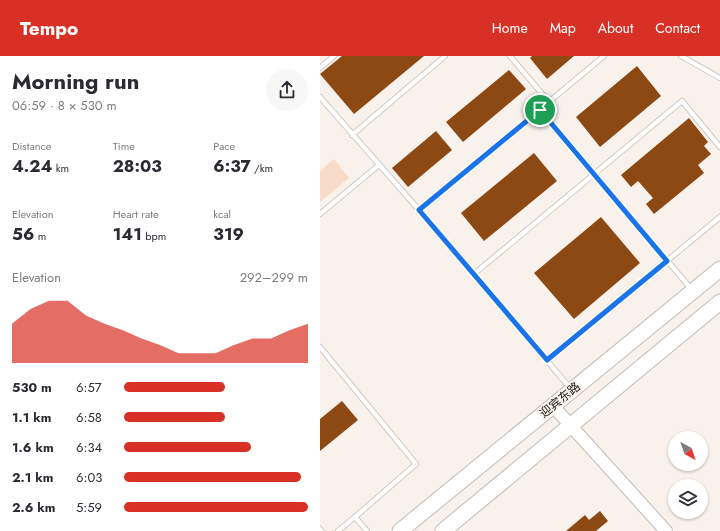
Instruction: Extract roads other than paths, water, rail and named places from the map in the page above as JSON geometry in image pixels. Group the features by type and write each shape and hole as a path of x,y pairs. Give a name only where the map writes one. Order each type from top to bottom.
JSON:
{"highway":[{"name":"迎宾东路","path":"400,531 720,269"},
{"path":"443,531 720,302"}],"street":[{"path":"553,406 666,531"}],"lane":[{"path":"320,68 334,56"},
{"path":"352,134 445,56"},
{"path":"510,56 549,102"},
{"path":"419,210 604,56"},
{"path":"681,56 720,78"},
{"path":"320,97 419,210 572,390"},
{"path":"474,274 682,101 720,147"},
{"path":"540,110 693,291"},
{"path":"320,214 379,165"},
{"path":"547,360 720,217"},
{"path":"320,347 416,464 338,531"},
{"path":"355,517 367,531"}]}
